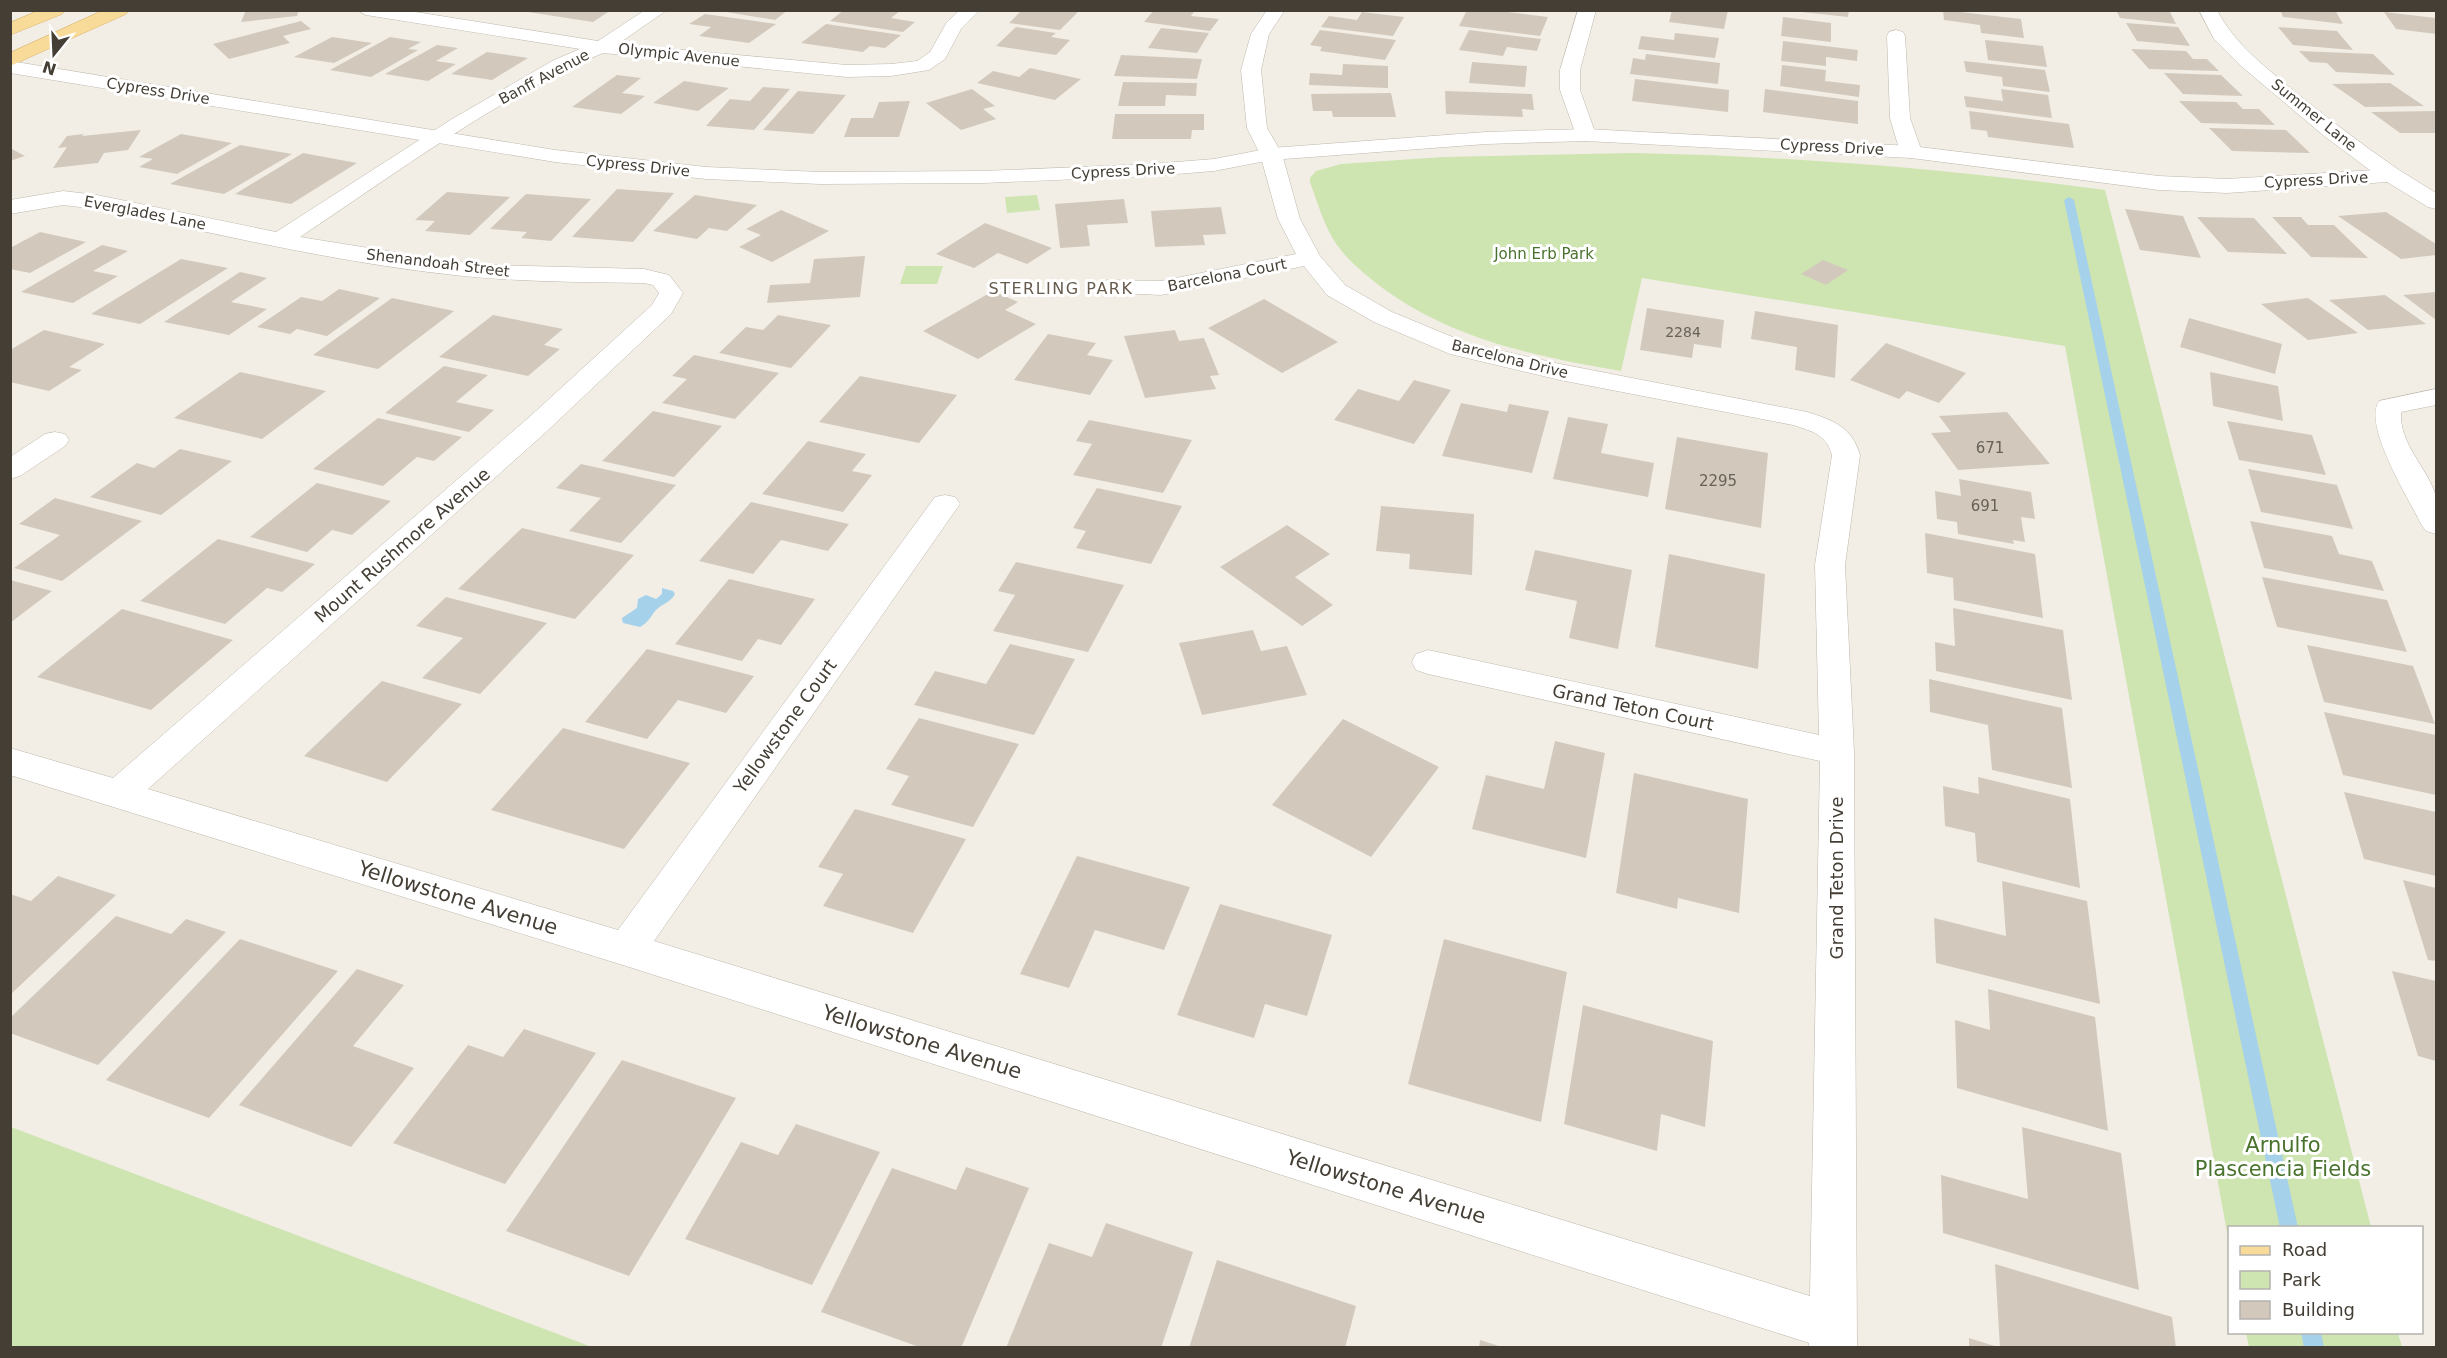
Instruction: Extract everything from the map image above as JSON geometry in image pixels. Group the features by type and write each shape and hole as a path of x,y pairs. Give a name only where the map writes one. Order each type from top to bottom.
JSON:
{"main road":[{"path":"10,30 56,10"},
{"path":"16,54 120,10"}],"street":[{"name":"Olympic Avenue","path":"366,10 601,47 847,71 891,70 922,66 938,55 953,26 971,10"},
{"path":"601,47 658,10"},
{"name":"Barcelona Drive","path":"1276,10 1260,34 1251,70 1257,128 1271,154 1289,219 1310,258 1336,290 1383,317 1459,349 1819,424"},
{"path":"1586,135 1570,90 1569,70 1587,10"},
{"name":"Summer Lane","path":"2208,10 2221,35 2248,62 2330,130 2391,175 2436,202"},
{"path":"1896,36 1900,118 1911,152"},
{"name":"Banff Avenue","path":"463,133 490,128 587,69 601,47"},
{"name":"Banff Avenue","path":"437,162 463,133 561,64 601,47"},
{"name":"Cypress Drive","path":"16,54 647,168 820,178 983,177 1151,171 1214,165 1271,154 1486,138 1586,135 1911,152 2158,183 2227,186 2391,175"},
{"name":"Cypress Drive","path":"10,67 437,138 463,133"},
{"name":"Cypress Drive","path":"490,128 665,152 829,162 941,162 1121,157 1211,150 1271,154"},
{"path":"279,240 437,138"},
{"name":"Everglades Lane","path":"10,207 48,199 75,199 279,240"},
{"path":"310,246 340,227"},
{"name":"Shenandoah Street","path":"279,240 489,272 644,276 661,280 667,286"},
{"name":"Barcelona Court","path":"1108,287 1161,288 1310,258"},
{"name":"Mount Rushmore Avenue","path":"119,794 536,426 646,325 662,309 670,293 667,286"},
{"path":"2436,397 2388,407 2387,421 2392,438 2436,524"},
{"name":"Grand Teton Drive","path":"1819,424 1835,432 1844,442 1846,455 1830,565 1837,752 1833,1337"},
{"path":"10,470 55,440"},
{"name":"Yellowstone Court","path":"626,949 945,504"},
{"name":"Grand Teton Court","path":"1428,662 1837,752"},
{"name":"Yellowstone Avenue","path":"10,761 626,949 1833,1337"}],"green space":[{"path":"1632,153 1751,157 1987,176 2105,190 2371,1226 2228,1226 2228,1238 2065,346 1642,278 1621,371 1498,344 1468,334 1411,307 1365,274 1332,238 1310,182 1310,178 1316,171 1341,164 1443,157"},
{"path":"1037,195 1040,210 1007,213 1005,197"},
{"path":"906,266 943,266 937,284 900,284"},
{"path":"11,1127 592,1347 11,1347"},
{"path":"2246,1334 2398,1334 2402,1347 2249,1347"}],"water":[{"path":"662,588 673,591 675,594 645,623 640,627 623,623 622,618 637,608 638,599 646,595 656,599 662,594"}],"building":[{"path":"246,10 299,10 297,16 241,22"},
{"path":"532,10 611,10 593,22 528,12"},
{"path":"714,10 788,10 775,20"},
{"path":"844,10 901,10 891,18 915,22 903,32 830,21"},
{"path":"1022,10 1079,11 1060,30 1009,23"},
{"path":"1154,10 1195,10 1191,16 1219,19 1210,31 1144,22"},
{"path":"1467,10 1492,10 1548,17 1540,36 1459,26"},
{"path":"1672,10 1728,10 1724,29 1669,22"},
{"path":"1803,10 1849,10 1848,17 1802,12"},
{"path":"1943,10 2021,19 2024,38 1981,33 1980,25 1944,20"},
{"path":"2116,10 2169,10 2176,24 2120,18"},
{"path":"2280,10 2335,10 2343,24 2283,17"},
{"path":"1362,12 1404,17 1393,36 1321,27 1329,16 1357,20"},
{"path":"2384,12 2436,18 2436,34 2396,29"},
{"path":"705,14 776,24 749,43 699,36 711,27 689,24"},
{"path":"1783,17 1831,23 1831,42 1781,36"},
{"path":"301,21 311,29 283,36 290,43 229,59 213,44"},
{"path":"2126,23 2178,27 2190,46 2137,41"},
{"path":"826,24 901,35 885,48 870,46 863,52 801,43"},
{"path":"1016,27 1056,33 1051,37 1070,40 1056,55 996,46"},
{"path":"2278,27 2337,31 2353,50 2293,45"},
{"path":"1161,28 1209,33 1197,53 1148,48"},
{"path":"1320,30 1396,40 1385,60 1320,51 1322,47 1310,45"},
{"path":"1469,30 1541,39 1537,51 1507,47 1503,56 1459,50"},
{"path":"1675,33 1719,38 1715,58 1638,49 1641,36 1674,40"},
{"path":"332,37 372,43 334,63 294,57"},
{"path":"390,37 421,42 408,49 418,50 371,77 330,70"},
{"path":"1985,40 2043,46 2047,67 1988,60"},
{"path":"1783,41 1858,50 1857,61 1826,57 1826,66 1781,61"},
{"path":"437,45 458,48 436,61 456,64 428,81 385,74"},
{"path":"2131,49 2186,51 2193,59 2207,59 2219,71 2149,69"},
{"path":"2299,51 2373,54 2395,75 2336,72 2327,63 2310,62"},
{"path":"487,52 528,58 492,80 451,74"},
{"path":"1646,54 1720,63 1718,84 1630,74 1633,58 1645,60"},
{"path":"1121,55 1202,59 1197,79 1114,76"},
{"path":"1964,61 2045,70 2050,92 2003,86 2002,77 1966,72"},
{"path":"1472,62 1527,66 1525,87 1469,83"},
{"path":"1343,64 1388,66 1388,88 1309,85 1310,73 1342,75"},
{"path":"1782,65 1826,70 1825,81 1860,85 1859,97 1780,86"},
{"path":"1030,68 1081,79 1055,100 977,83 993,71 1019,77"},
{"path":"2164,73 2221,75 2243,96 2183,94"},
{"path":"617,75 641,78 622,93 645,96 621,114 572,107"},
{"path":"1635,79 1729,90 1728,112 1632,101"},
{"path":"684,81 729,88 698,111 653,103"},
{"path":"1123,82 1197,83 1196,96 1166,95 1165,106 1118,106"},
{"path":"2390,83 2424,106 2365,107 2332,84"},
{"path":"763,87 790,89 754,130 706,126 730,99 750,101"},
{"path":"972,89 995,106 983,109 996,119 961,130 926,103"},
{"path":"1765,89 1858,101 1858,124 1763,112"},
{"path":"2001,89 2048,95 2052,118 1966,107 1964,96 2003,101"},
{"path":"798,91 846,95 813,134 763,130"},
{"path":"1445,91 1532,94 1534,110 1522,109 1523,117 1446,114"},
{"path":"1391,93 1396,117 1333,117 1332,111 1313,111 1311,94"},
{"path":"910,101 899,137 844,137 851,118 873,118 879,102"},
{"path":"2179,101 2236,102 2243,109 2259,109 2275,125 2201,123"},
{"path":"1969,111 2069,124 2074,148 1988,137 1987,131 1971,129"},
{"path":"2436,111 2436,133 2400,133 2371,112"},
{"path":"1115,114 1204,114 1204,130 1192,130 1191,139 1112,139"},
{"path":"2209,128 2286,130 2310,153 2232,151"},
{"path":"141,130 128,150 104,153 98,163 53,168 67,147 58,148 67,136"},
{"path":"181,134 232,143 177,174 139,167 153,159 139,157"},
{"path":"240,145 292,154 224,194 170,184"},
{"path":"10,148 25,156 10,161"},
{"path":"303,153 357,163 291,204 235,194"},
{"path":"617,189 674,193 633,242 572,237"},
{"path":"447,192 510,197 470,235 425,231 435,221 415,220"},
{"path":"526,194 591,199 551,241 521,238 527,232 490,229"},
{"path":"695,195 757,205 727,231 709,228 697,239 653,231"},
{"path":"1124,199 1128,223 1087,225 1090,246 1060,248 1055,204"},
{"path":"1221,207 1226,234 1203,235 1205,245 1155,247 1151,211"},
{"path":"2125,209 2183,216 2201,258 2140,250"},
{"path":"781,210 829,231 772,262 739,247 761,235 746,229"},
{"path":"2386,212 2436,244 2436,255 2401,259 2338,216"},
{"path":"2197,217 2254,218 2287,254 2228,252"},
{"path":"2272,217 2301,217 2308,225 2334,225 2368,258 2311,257"},
{"path":"985,223 1052,248 1027,264 998,253 974,268 936,254"},
{"path":"40,232 86,242 30,273 10,269 10,248"},
{"path":"102,245 128,251 93,271 118,276 73,303 21,292"},
{"path":"865,256 860,297 767,303 770,285 810,283 814,259"},
{"path":"181,259 228,268 140,324 91,314"},
{"path":"1823,260 1848,270 1826,285 1801,274"},
{"path":"240,272 267,278 231,302 267,309 229,335 164,322"},
{"path":"339,289 380,298 327,336 297,329 290,334 257,327 301,297 322,301"},
{"path":"993,291 1018,302 1005,310 1036,324 978,359 923,331"},
{"path":"2436,292 2436,320 2403,295"},
{"path":"2385,295 2426,324 2368,330 2329,300"},
{"path":"392,298 454,311 378,369 313,355"},
{"path":"2308,298 2358,333 2308,340 2261,304"},
{"path":"1264,299 1338,342 1282,373 1208,328"},
{"path":"1647,308 1724,320 1721,348 1694,344 1692,358 1640,350"},
{"path":"1755,311 1838,325 1835,378 1795,370 1797,347 1751,339"},
{"path":"493,315 563,329 544,345 560,349 528,376 439,357"},
{"path":"778,315 831,325 791,368 719,353 746,327 763,330"},
{"path":"2189,318 2282,344 2275,374 2180,347"},
{"path":"44,330 105,344 69,367 82,370 49,391 10,382 10,350"},
{"path":"1175,330 1179,341 1204,338 1219,375 1210,376 1216,389 1145,398 1124,336"},
{"path":"1048,334 1096,343 1087,355 1113,360 1090,395 1014,380"},
{"path":"1886,343 1966,373 1939,403 1907,391 1899,399 1850,380"},
{"path":"694,355 779,373 735,419 662,403 687,379 672,376"},
{"path":"444,366 488,375 456,402 494,410 469,432 385,413"},
{"path":"240,372 326,391 262,439 174,418"},
{"path":"2210,372 2278,386 2283,421 2213,406"},
{"path":"860,376 957,395 919,443 819,422"},
{"path":"1414,380 1451,390 1414,444 1334,420 1358,389 1399,401"},
{"path":"1461,403 1507,412 1509,404 1549,411 1532,473 1442,456"},
{"path":"653,411 722,426 674,477 602,461"},
{"path":"2007,412 2050,464 1958,470 1931,433 1951,432 1939,416"},
{"path":"1568,417 1608,424 1601,453 1654,463 1648,497 1553,479"},
{"path":"378,418 462,437 434,461 417,457 383,486 313,469"},
{"path":"1089,420 1192,440 1163,493 1073,475 1092,444 1076,441"},
{"path":"2227,421 2312,435 2326,475 2239,460"},
{"path":"1677,437 1768,453 1761,528 1665,509"},
{"path":"808,441 866,454 852,471 872,475 843,512 762,494"},
{"path":"180,449 232,461 161,515 90,497 137,463 154,468"},
{"path":"581,464 676,485 621,543 569,531 601,498 556,488"},
{"path":"2248,469 2337,485 2353,529 2261,512"},
{"path":"1959,479 2031,492 2035,519 2021,517 2025,542 2013,540 2014,544 1958,534 1957,522 1937,519 1935,491 1961,496"},
{"path":"317,483 391,501 352,535 332,530 307,552 250,537"},
{"path":"1097,488 1182,506 1151,564 1076,548 1086,531 1073,528"},
{"path":"55,498 142,521 62,581 14,568 60,535 19,524"},
{"path":"751,502 849,524 828,551 781,540 753,574 699,561"},
{"path":"1381,506 1474,514 1472,575 1409,569 1410,554 1376,551"},
{"path":"2250,521 2332,536 2339,554 2372,561 2384,591 2264,568"},
{"path":"1287,525 1330,554 1295,577 1333,605 1302,626 1220,567"},
{"path":"522,528 634,555 575,619 458,589"},
{"path":"1925,533 2035,554 2043,618 1954,600 1953,578 1927,573"},
{"path":"218,539 315,564 282,592 267,588 225,624 140,601"},
{"path":"1535,550 1632,570 1618,649 1569,638 1577,601 1525,590"},
{"path":"1669,554 1765,574 1758,669 1655,647"},
{"path":"1016,562 1124,585 1088,652 993,631 1015,595 998,591"},
{"path":"2262,577 2387,600 2407,652 2277,627"},
{"path":"729,579 815,599 781,645 758,639 742,661 675,644"},
{"path":"10,580 52,591 10,623"},
{"path":"446,597 547,623 480,694 422,678 463,638 416,626"},
{"path":"1953,608 2063,630 2072,700 1936,671 1935,642 1955,646"},
{"path":"122,609 233,640 151,710 37,677"},
{"path":"1253,630 1261,651 1287,646 1307,695 1202,715 1179,643"},
{"path":"1010,644 1075,659 1034,735 914,705 935,671 986,684"},
{"path":"2307,645 2413,666 2435,724 2324,702"},
{"path":"647,649 754,676 726,713 678,700 647,739 585,722"},
{"path":"1929,679 2062,708 2072,788 1992,770 1988,725 1930,712"},
{"path":"382,681 462,704 387,782 304,756"},
{"path":"2324,712 2436,735 2436,795 2343,775"},
{"path":"919,718 1019,744 973,827 891,805 909,776 886,769"},
{"path":"1343,719 1439,767 1371,857 1272,805"},
{"path":"563,728 690,763 624,849 491,810"},
{"path":"1555,741 1605,753 1586,858 1472,829 1486,775 1544,789"},
{"path":"1634,773 1748,799 1739,913 1678,898 1677,909 1616,893"},
{"path":"1978,777 2070,799 2080,888 1977,862 1975,833 1945,826 1943,786 1979,794"},
{"path":"2344,792 2436,812 2436,876 2364,859"},
{"path":"855,809 966,839 913,933 823,906 843,874 818,867"},
{"path":"1077,856 1190,887 1164,950 1095,930 1069,988 1020,974"},
{"path":"58,876 116,895 10,995 10,894 31,901"},
{"path":"2403,880 2436,888 2436,961 2428,960"},
{"path":"2002,881 2087,901 2100,1004 1936,963 1934,918 2006,936"},
{"path":"1220,904 1332,935 1307,1016 1265,1004 1254,1038 1177,1015"},
{"path":"116,916 171,934 186,919 226,932 98,1065 10,1033 10,1018"},
{"path":"240,939 338,971 209,1118 106,1080"},
{"path":"1444,939 1567,972 1541,1122 1408,1084"},
{"path":"357,969 404,985 353,1046 414,1068 351,1147 239,1105"},
{"path":"2392,971 2436,981 2436,1061 2418,1056"},
{"path":"1988,989 2095,1017 2108,1131 1957,1088 1955,1020 1990,1030"},
{"path":"1583,1005 1713,1041 1705,1127 1661,1114 1657,1151 1564,1124"},
{"path":"524,1029 596,1053 505,1184 393,1143 468,1045 503,1057"},
{"path":"622,1060 736,1098 629,1276 506,1231"},
{"path":"796,1124 880,1152 812,1285 685,1239 741,1142 778,1155"},
{"path":"2022,1127 2121,1153 2139,1290 1943,1233 1941,1175 2028,1199"},
{"path":"966,1167 1029,1188 961,1348 922,1348 821,1312 892,1168 956,1190"},
{"path":"1106,1223 1193,1252 1161,1348 1006,1348 1049,1243 1092,1257"},
{"path":"1217,1260 1356,1306 1345,1348 1189,1348"},
{"path":"1995,1264 2172,1317 2176,1348 2000,1348"},
{"path":"1969,1338 1998,1347 1998,1348 1969,1348"},
{"path":"1480,1340 1502,1347 1502,1348 1479,1348"}],"waterway":[{"path":"2069,200 2289,1226"},
{"path":"2311,1334 2314,1348"}],"district":[{"name":"STERLING PARK","path":"1061,288"}],"park label":[{"name":"John Erb Park","path":"1544,254"},
{"name":"Arnulfo Plascencia Fields","path":"2283,1157"}]}
